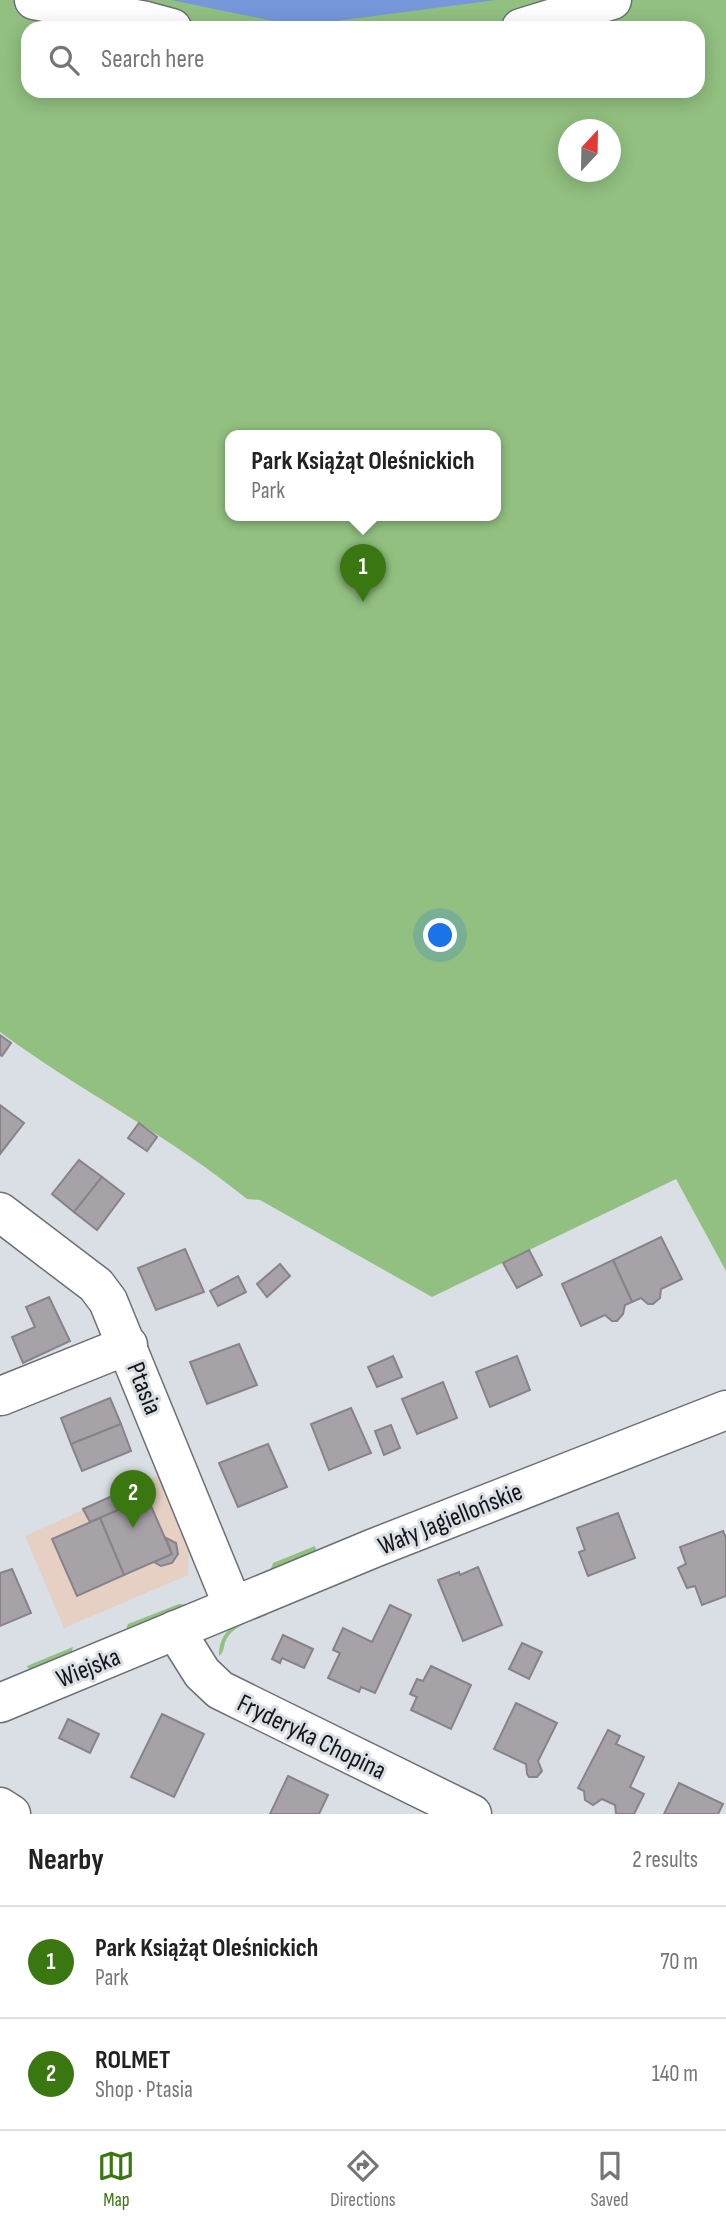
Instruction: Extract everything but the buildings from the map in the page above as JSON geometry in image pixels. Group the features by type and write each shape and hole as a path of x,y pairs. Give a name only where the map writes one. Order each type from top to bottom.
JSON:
{"street":[{"path":"34,0 146,21"},
{"path":"544,21 612,0"},
{"name":"Ptasia","path":"0,1212 96,1286 108,1301 233,1606"},
{"path":"1,1396 128,1345"},
{"name":"Wały Jagiellońskie","path":"176,1630 373,1548 726,1409"},
{"name":"Wiejska","path":"0,1703 176,1630"},
{"name":"Fryderyka Chopina","path":"176,1630 202,1673 220,1690 472,1814"},
{"path":"0,1807 11,1814"}],"shaded area":[{"path":"162,1474 189,1540 188,1575 64,1628 25,1536"}],"green space":[{"path":"0,0 726,0 726,1271 676,1179 432,1297 260,1200 247,1199 156,1134 0,1032"},
{"path":"315,1546 313,1559 273,1575 273,1563"},
{"path":"179,1604 189,1605 125,1632 128,1624"},
{"path":"268,1611 267,1615 233,1631 219,1656 223,1637 234,1625"},
{"path":"73,1647 70,1658 37,1672 27,1666"}],"water":[{"path":"171,0 496,0 336,21 274,21"}],"place":[{"name":"Park Książąt Oleśnickich","path":"363,602"},
{"name":"ROLMET","path":"133,1528"}]}
